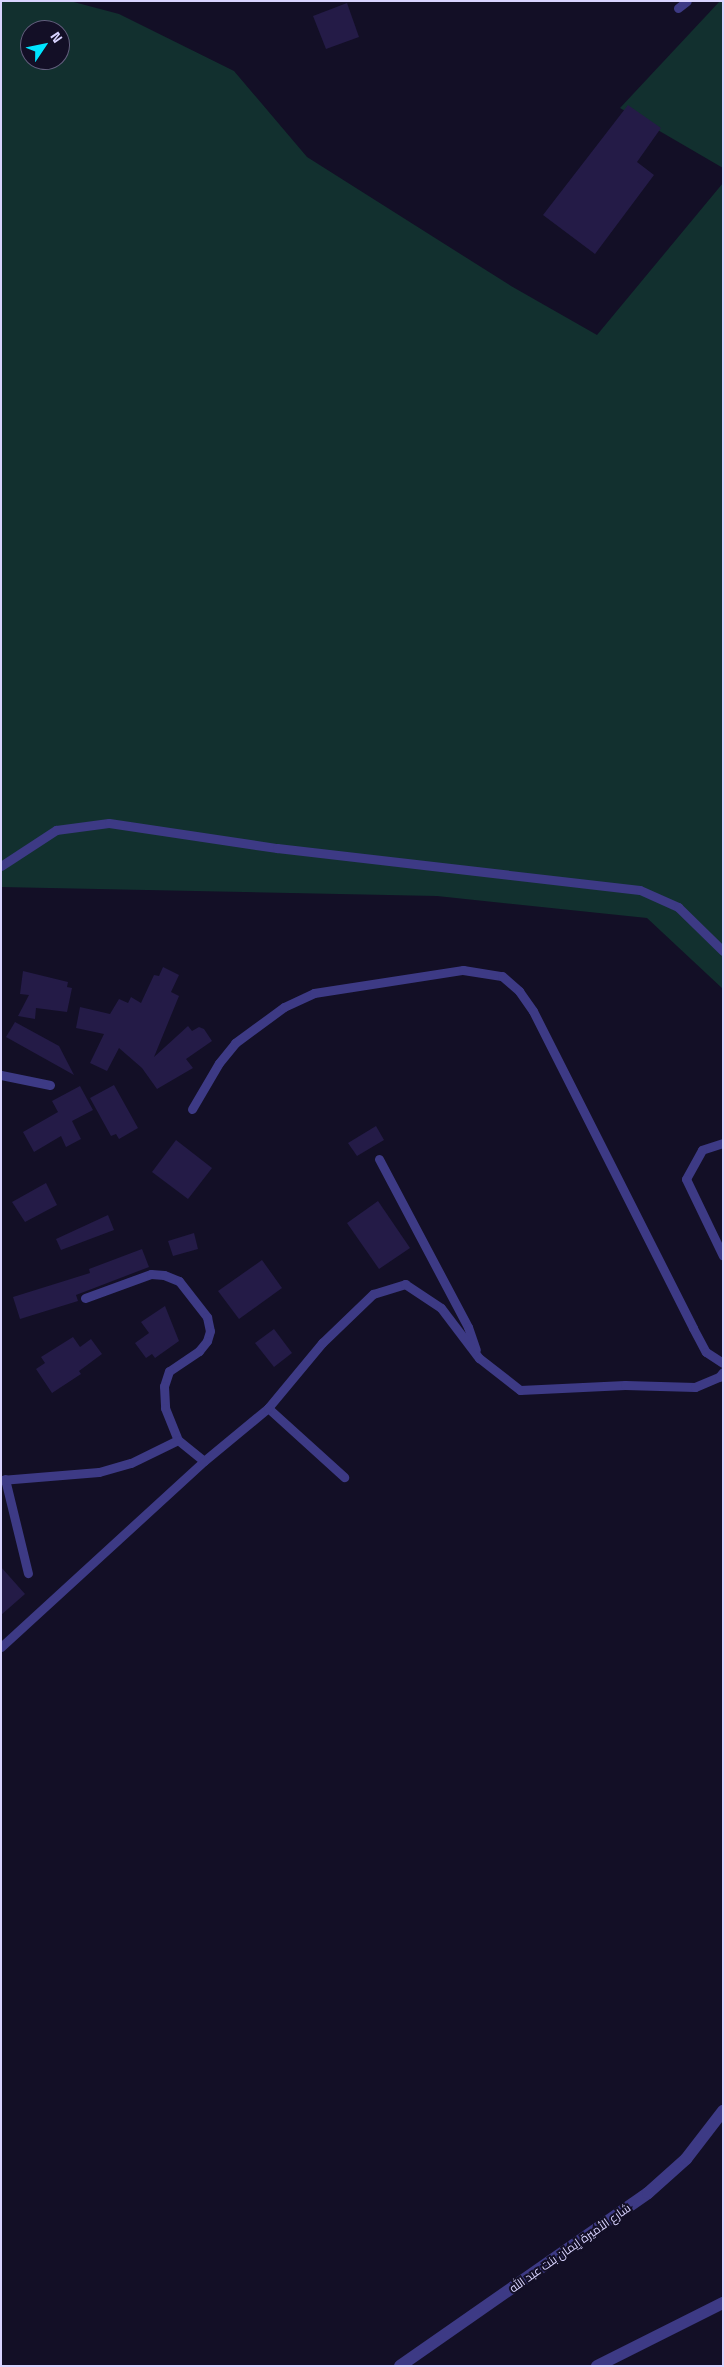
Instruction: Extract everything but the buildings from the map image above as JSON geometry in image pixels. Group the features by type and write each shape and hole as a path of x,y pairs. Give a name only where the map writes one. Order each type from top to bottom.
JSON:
{"street":[{"name":"شارع الأميرة إيمان بنت عبد الله","path":"400,2366 648,2193 686,2159 723,2111"},
{"path":"597,2366 723,2303"}],"lane":[{"path":"678,8 687,1"},
{"path":"1,866 56,830 109,823 277,848 640,890 678,907 723,951"},
{"path":"192,1109 219,1063 235,1043 284,1007 314,993 463,970 502,976 519,991 533,1011 693,1328 706,1352 723,1363"},
{"path":"1,1075 50,1085"},
{"path":"723,1143 702,1150 686,1179 723,1256"},
{"path":"379,1159 468,1327 479,1358"},
{"path":"86,1298 151,1274 164,1275 179,1281 207,1317 210,1331 207,1341 166,1377 165,1408 178,1440 204,1461"},
{"path":"1,1647 204,1461 268,1408 322,1343 373,1294 405,1284 441,1308 479,1358 520,1390 625,1385 695,1387 719,1377 723,1372"},
{"path":"268,1408 344,1477"},
{"path":"28,1573 3,1480 99,1472 131,1463 178,1440"}],"green space":[{"path":"1,1 70,1 119,14 234,71 307,157 511,286 597,335 723,183 723,989 647,918 437,896 1,887"},
{"path":"720,1 723,1 723,168 620,108"}]}
